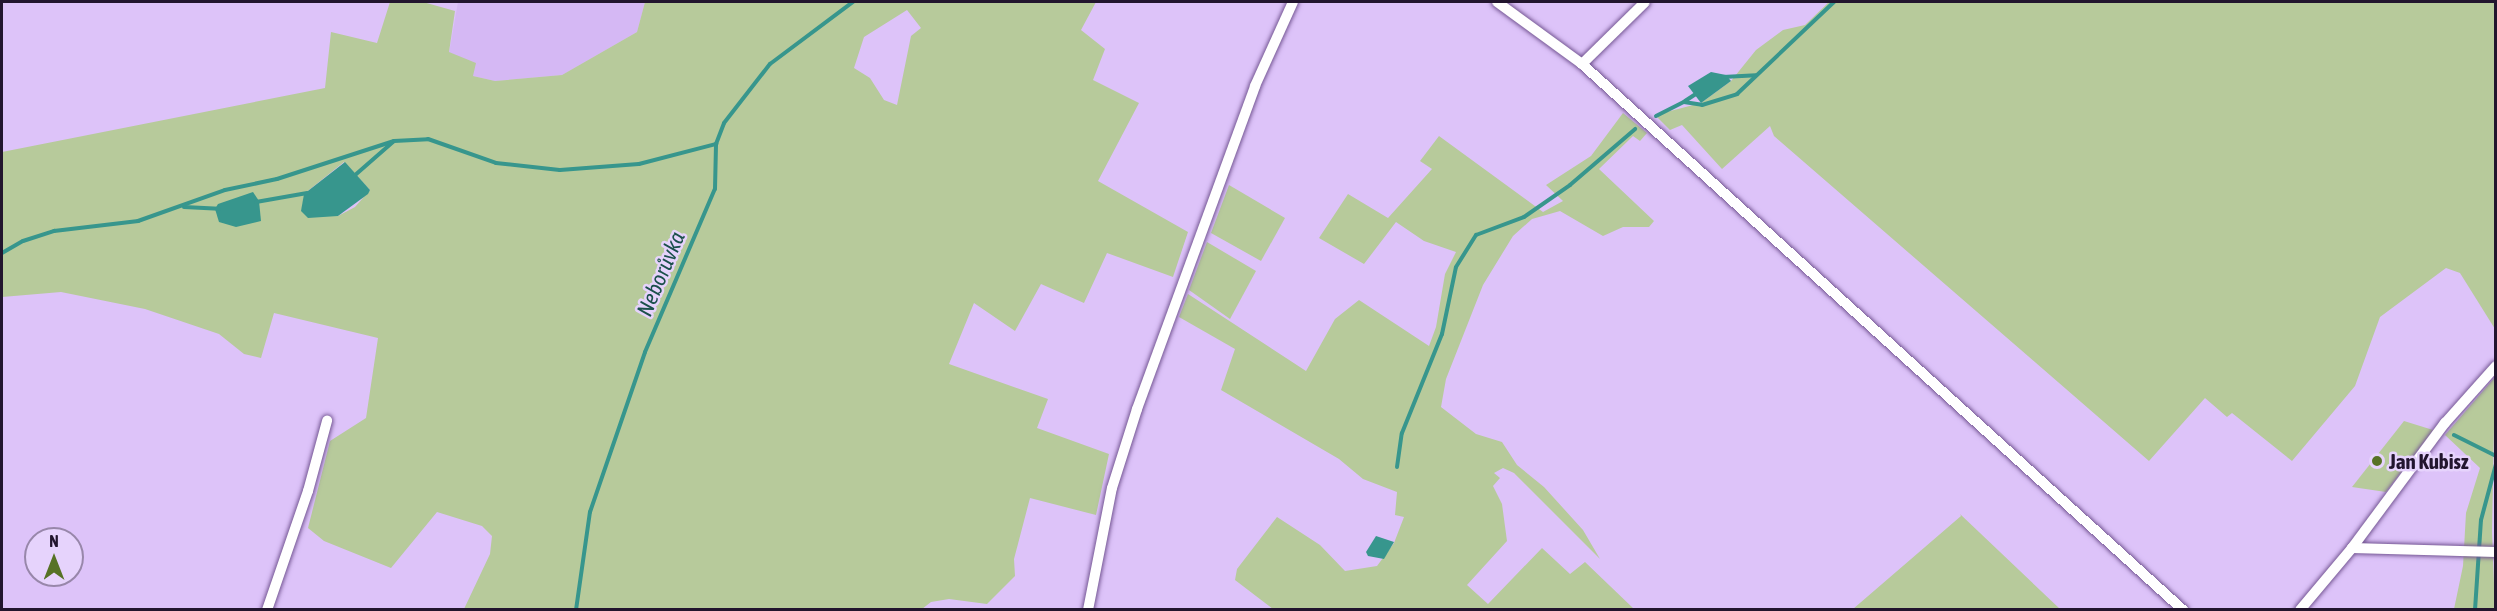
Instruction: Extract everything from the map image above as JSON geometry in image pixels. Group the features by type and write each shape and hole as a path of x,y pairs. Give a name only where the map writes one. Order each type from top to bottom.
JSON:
{"street":[{"path":"1088,609 1112,488 1137,409 1247,107 1293,2"},
{"path":"1497,2 1582,64 2183,609"},
{"path":"1582,64 1645,2"},
{"path":"2300,609 2352,548 2445,423 2496,366"},
{"path":"267,609 308,491 327,421"},
{"path":"2352,548 2495,552"}],"shaded area":[{"path":"390,2 423,2 455,11 449,52 476,63 473,76 495,81 562,75 637,32 645,2 1096,2 1081,30 1105,49 1093,80 1139,103 1098,181 1188,232 1173,277 1107,253 1084,303 1041,284 1015,331 974,303 949,364 1048,399 1037,428 1109,454 1096,515 1030,498 1014,559 1015,576 987,604 949,599 931,602 922,609 464,609 490,554 492,536 482,526 437,512 391,568 324,541 308,528 330,441 366,418 378,338 274,313 261,358 244,354 219,334 145,309 61,292 2,297 2,152 325,88 331,32 377,43","holes":["907,10 921,28 911,36 897,105 884,100 870,78 854,68 864,37","344,162 370,190 355,207 338,216 304,194"]},
{"path":"458,2 645,2 637,32 562,75 495,81 473,76 449,53"},
{"path":"1829,2 2495,2 2495,329 2460,273 2446,268 2380,317 2355,386 2292,461 2232,413 2227,417 2205,398 2149,461 1774,136 1770,126 1722,169 1682,125 1670,130 1655,115 1701,103 1731,81 1756,50 1783,30 1805,25"},
{"path":"1711,72 1726,75 1731,81 1701,103 1688,86"},
{"path":"1623,113 1647,133 1640,141 1633,136 1599,169 1654,221 1649,227 1623,227 1603,236 1560,211 1532,219 1513,236 1483,285 1446,379 1441,407 1476,434 1502,442 1517,465 1544,487 1583,530 1600,559 1514,473 1503,468 1494,473 1500,478 1493,486 1502,504 1507,541 1467,585 1488,604 1542,548 1570,574 1585,562 1634,609 1273,609 1235,580 1237,569 1277,517 1320,545 1345,571 1377,566 1394,543 1404,517 1395,515 1397,492 1363,479 1339,459 1221,390 1235,349 1179,317 1188,294 1306,371 1335,319 1359,300 1429,346 1436,327 1445,274 1456,252 1424,241 1396,222 1364,264 1319,238 1348,194 1388,218 1432,169 1420,161 1439,136 1543,212 1563,201 1546,185 1591,156"},
{"path":"345,162 370,190 368,194 338,216 308,218 301,211 304,194"},
{"path":"1229,185 1285,218 1261,261 1211,233"},
{"path":"253,192 259,201 261,221 236,227 219,222 215,209 218,204"},
{"path":"1207,242 1256,271 1230,319 1189,290"},
{"path":"2495,377 2492,532 2495,609 2454,609 2463,566 2466,513 2480,468 2445,435"},
{"path":"2404,421 2433,430 2386,492 2352,487"},
{"path":"1960,514 2060,609 1853,609 1961,516"},
{"path":"1376,536 1394,542 1384,559 1368,556 1366,552"}],"waterway":[{"name":"Neborůvka","path":"576,610 590,512 645,352 715,189 716,144 724,123 770,64 853,2"},
{"path":"1656,116 1684,102 1702,105 1737,94 1834,2"},
{"path":"1723,77 1756,75"},
{"path":"1685,101 1699,92"},
{"path":"1397,467 1402,433 1442,334 1456,267 1476,235 1524,217 1570,185 1635,129"},
{"path":"2,253 23,241 54,231 138,221 225,190 277,179 394,141 428,139 496,163 560,170 639,164 716,144"},
{"path":"354,176 393,142"},
{"path":"256,202 307,193"},
{"path":"184,207 219,209"},
{"path":"2454,435 2496,456"},
{"path":"2475,610 2481,520 2496,464"}],"place":[{"name":"Jan Kubisz","path":"2377,461"}]}
